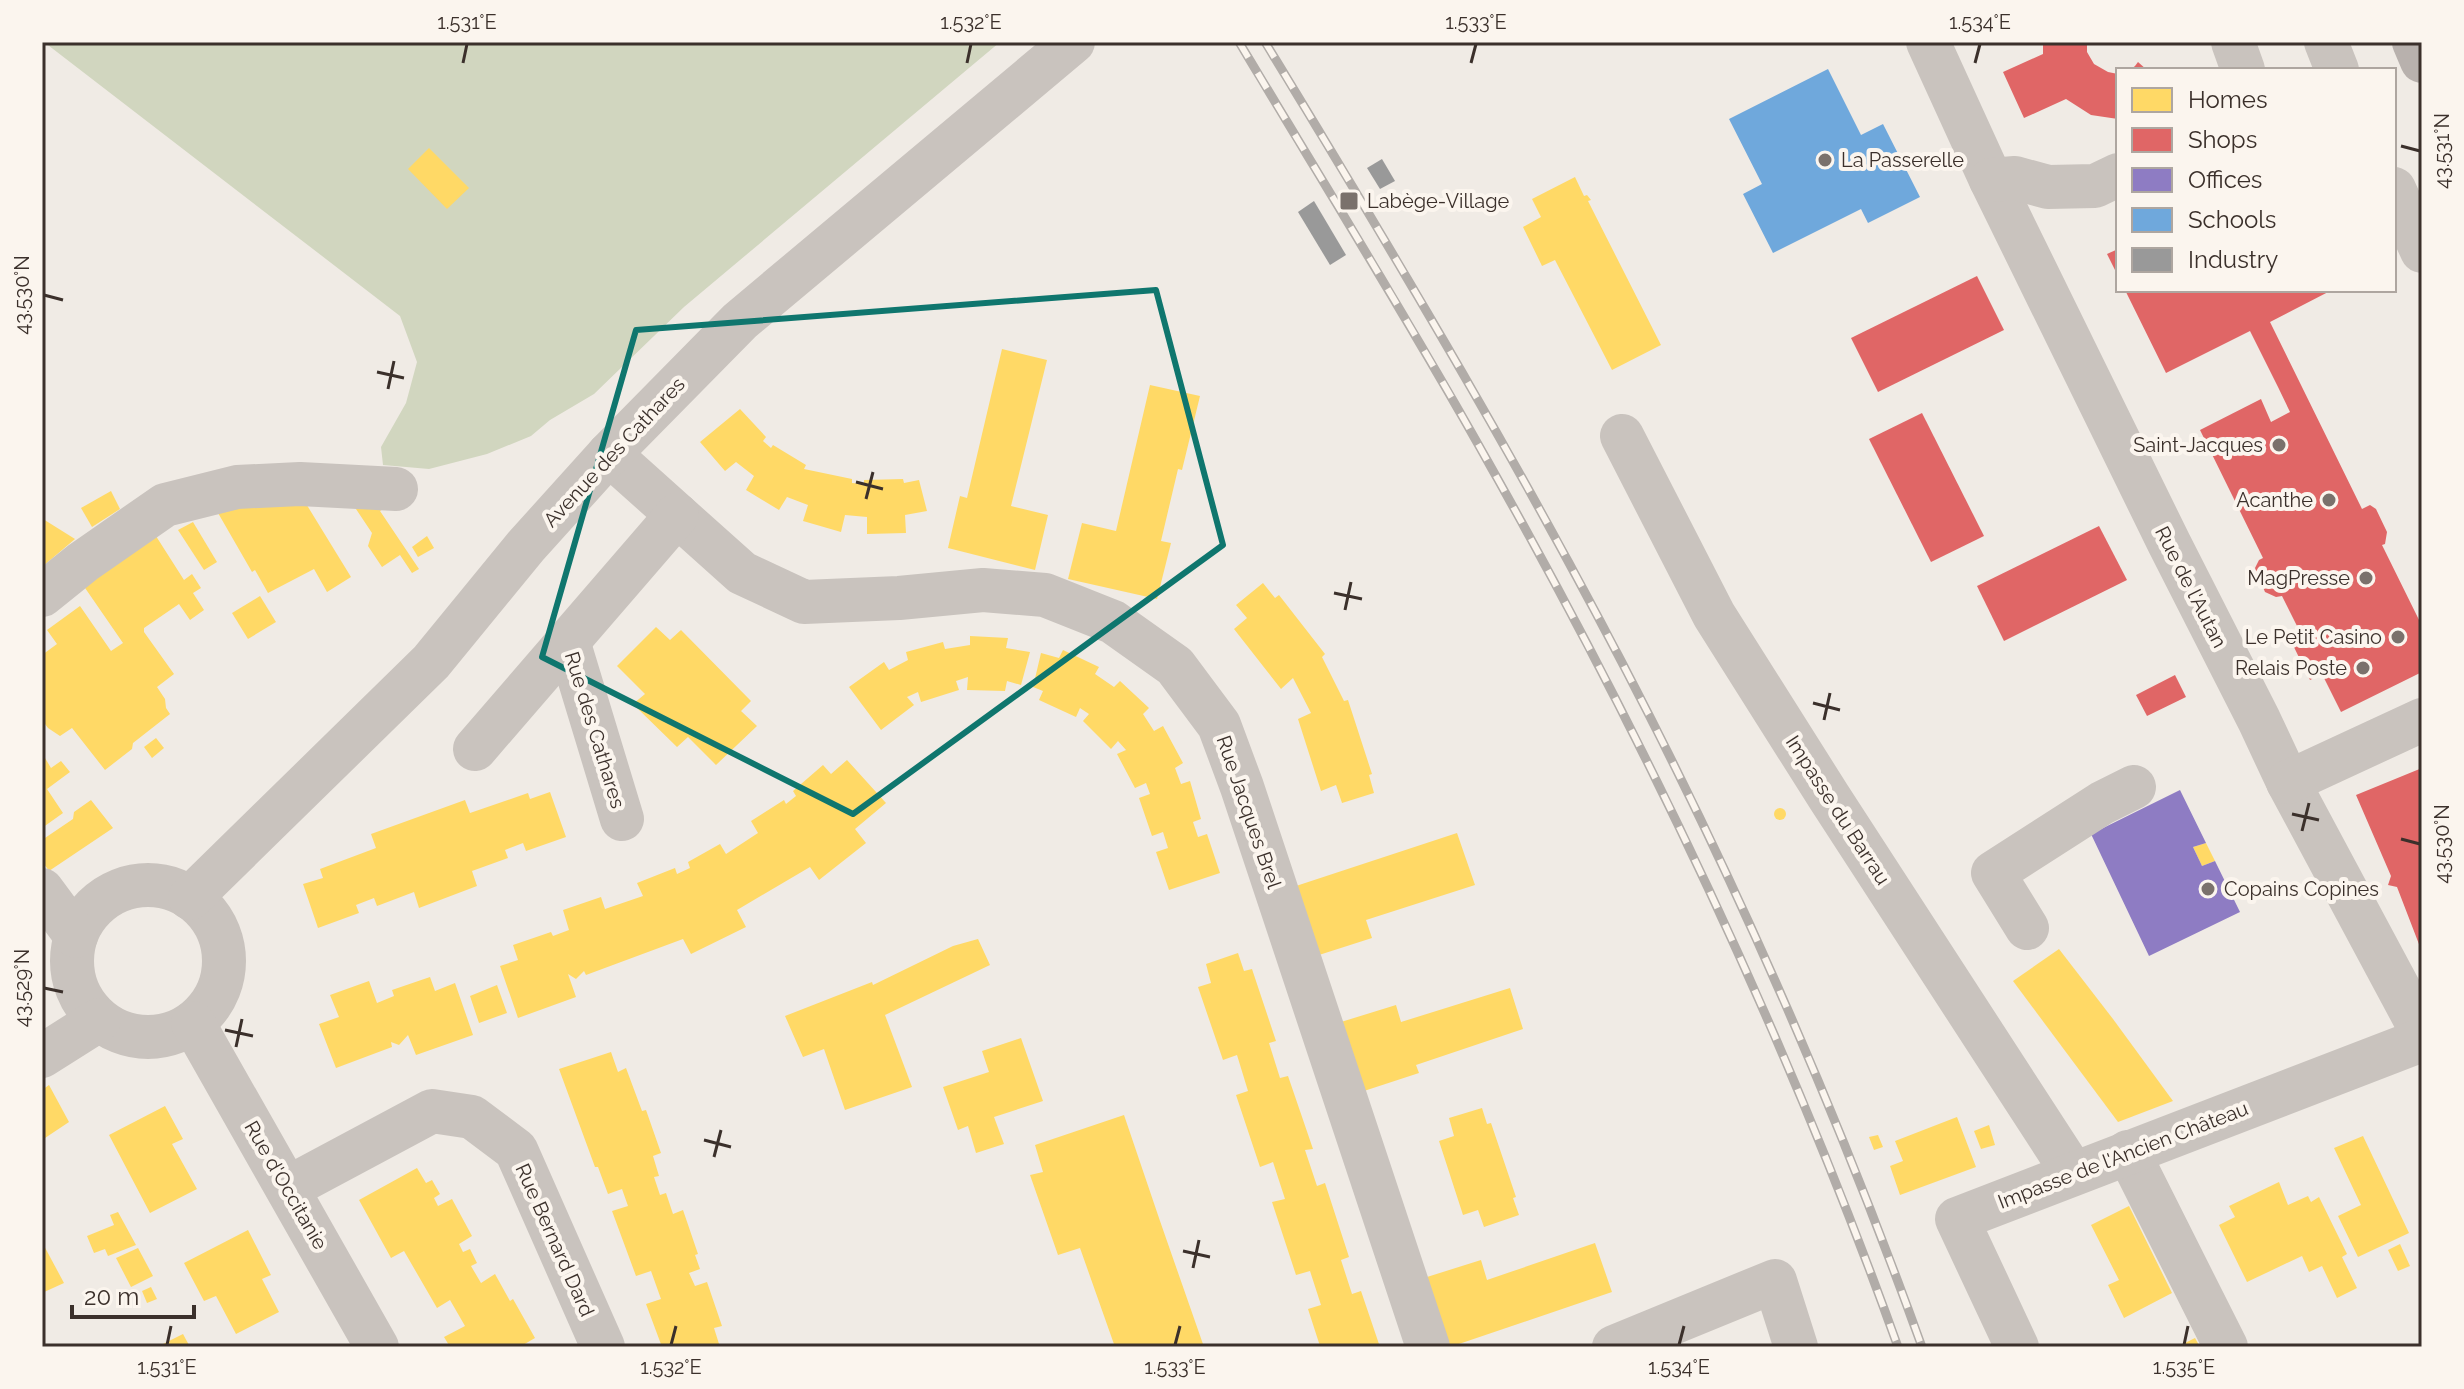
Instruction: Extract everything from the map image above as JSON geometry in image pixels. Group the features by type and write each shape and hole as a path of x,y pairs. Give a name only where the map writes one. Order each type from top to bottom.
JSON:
{"main road":[{"path":"2414,42 2422,61"}],"street":[{"name":"Avenue des Cathares","path":"190,898 431,662 526,546 609,454 740,321 1073,42"},
{"name":"Rue de l'Autan","path":"1928,42 1991,180 2288,782 2422,1032"},
{"path":"2233,42 2242,68"},
{"path":"2326,42 2336,68"},
{"path":"1991,180 2015,178 2048,187 2106,181"},
{"path":"2396,193 2422,251"},
{"name":"Impasse du Barrau","path":"1622,436 1714,615 2073,1173"},
{"name":"Rue Jacques Brel","path":"609,454 742,573 804,602 983,590 1045,595 1113,622 1175,666 1219,725 1428,1347"},
{"path":"42,595 83,562 165,505 237,487 300,484 396,489"},
{"name":"Rue des Cathares","path":"475,749 677,515"},
{"name":"Rue des Cathares","path":"568,641 622,819"},
{"path":"2288,782 2422,720"},
{"path":"2027,928 1993,873 2102,803 2134,787"},
{"path":"147,885 169,888 190,898 206,912 217,930 223,950 224,971 219,990 208,1009 193,1023 171,1034 146,1038 121,1033 99,1020 84,1003 74,982 71,958 76,936 87,915 103,899 124,889 147,885"},
{"path":"42,890 76,936"},
{"path":"42,1056 99,1020"},
{"name":"Rue d'Occitanie","path":"193,1023 377,1347"},
{"name":"Impasse de l'Ancien Château","path":"2017,1347 1957,1219 2422,1040"},
{"name":"Rue Bernard Dard","path":"288,1188 432,1111 472,1117 516,1150 603,1347"},
{"path":"2128,1152 2226,1347"},
{"path":"1614,1347 1775,1281 1796,1347"}],"highlighted area":[{"path":"1156,290 1223,545 853,814 542,657 636,330"}],"green space":[{"path":"44,42 1000,42 684,307 594,394 550,420 531,436 487,454 429,469 383,465 381,447 406,403 417,362 400,316"}],"building: Homes":[{"path":"429,148 469,188 447,209 408,169"},
{"path":"1575,177 1584,196 1591,200 1588,201 1661,345 1612,370 1555,260 1542,266 1523,227 1541,217 1532,199"},
{"path":"1002,349 1047,360 1011,506 1048,515 1035,570 948,548 960,496 967,498"},
{"path":"1150,385 1200,396 1161,541 1171,543 1157,599 1068,579 1082,523 1116,531"},
{"path":"740,409 766,437 763,441 806,465 804,469 852,479 852,483 864,484 864,480 903,479 904,483 919,480 927,511 905,515 906,533 867,534 867,517 845,515 841,532 803,521 808,505 787,497 779,510 746,490 754,476 736,462 725,471 700,442"},
{"path":"111,491 120,509 92,527 81,508"},
{"path":"350,500 383,509 380,511 419,569 412,573 400,555 382,567 368,546 372,533"},
{"path":"305,502 351,577 327,592 314,569 268,593 255,570 252,572 214,506"},
{"path":"42,520 75,539 42,567"},
{"path":"193,522 217,562 204,570 178,530"},
{"path":"154,533 184,580 192,574 201,588 193,593 204,610 190,620 179,604 144,628 174,674 157,687 170,714 105,770 72,728 60,736 42,720 42,655 57,644 47,630 80,606 111,651 123,643 83,585"},
{"path":"427,536 434,548 418,557 412,547"},
{"path":"1263,583 1275,598 1279,595 1325,654 1322,657 1344,701 1348,700 1372,774 1369,775 1374,793 1342,803 1336,785 1321,791 1298,719 1311,713 1293,678 1281,689 1234,629 1247,618 1236,605"},
{"path":"260,596 276,622 248,639 232,613"},
{"path":"656,627 670,640 681,630 751,701 741,711 757,726 716,765 688,737 677,747 633,704 645,694 617,666"},
{"path":"970,636 1008,638 1006,648 1030,652 1021,685 1007,681 1005,691 967,690 968,677 956,681 959,690 921,702 918,692 907,697 914,705 881,730 849,687 884,662 889,670 908,660 906,652 943,642 945,649 970,645"},
{"path":"1063,650 1099,667 1095,674 1114,687 1120,681 1149,708 1143,714 1154,731 1163,726 1183,763 1175,768 1181,784 1190,781 1201,819 1193,822 1198,837 1207,834 1220,873 1169,890 1156,852 1168,848 1163,832 1152,836 1139,798 1150,794 1146,783 1135,788 1117,754 1126,750 1118,741 1111,749 1083,721 1089,714 1080,708 1076,717 1039,700 1043,691 1033,687 1041,653 1059,658"},
{"path":"156,738 164,748 152,758 144,747"},
{"path":"42,753 51,768 61,761 70,772 47,789 63,813 42,828"},
{"path":"847,760 886,803 855,829 866,843 819,880 810,867 737,910 746,927 691,954 683,939 586,975 584,971 576,979 568,974 576,997 518,1018 500,966 518,960 513,945 551,932 553,936 569,930 563,910 601,897 605,909 643,896 637,883 675,868 677,874 690,868 688,862 720,844 726,854 758,833 751,821 784,800 786,804 796,796 793,791 823,765 831,774"},
{"path":"550,792 566,837 526,851 523,843 505,850 508,858 472,871 477,886 419,908 414,892 377,906 374,898 356,905 359,913 318,928 303,884 323,878 320,869 376,848 371,834 465,800 470,813 528,793 530,799"},
{"path":"91,800 113,828 49,871 42,861 42,840 73,819 74,812"},
{"path":"1780,808 1786,814 1780,820 1774,814"},
{"path":"1457,833 1475,885 1366,920 1372,938 1319,955 1296,886"},
{"path":"2206,843 2215,861 2202,866 2193,847"},
{"path":"978,939 990,965 885,1015 912,1087 845,1110 824,1049 803,1057 785,1016 872,982 873,985 953,946"},
{"path":"2059,949 2173,1101 2118,1122 2013,981"},
{"path":"1238,953 1244,971 1252,969 1276,1041 1269,1043 1280,1078 1288,1076 1313,1149 1305,1150 1317,1186 1325,1183 1349,1257 1341,1260 1352,1294 1361,1291 1380,1347 1321,1347 1319,1343 1308,1309 1321,1305 1310,1271 1296,1275 1272,1202 1285,1199 1273,1162 1260,1167 1236,1095 1248,1091 1237,1055 1223,1060 1198,987 1211,983 1206,964"},
{"path":"430,977 435,991 455,983 473,1035 416,1055 408,1035 399,1045 391,1042 392,1047 336,1068 319,1024 339,1017 330,995 369,981 377,1003 394,996 392,990"},
{"path":"497,985 507,1013 479,1023 470,996"},
{"path":"1510,988 1523,1029 1416,1065 1419,1073 1364,1091 1341,1022 1396,1005 1401,1022"},
{"path":"1021,1038 1043,1101 994,1117 1004,1144 976,1153 968,1126 958,1130 943,1087 989,1072 982,1051"},
{"path":"611,1052 618,1072 626,1068 642,1111 646,1110 661,1153 653,1156 659,1176 654,1177 660,1195 666,1193 673,1214 683,1210 700,1269 689,1273 695,1286 707,1282 722,1326 714,1328 720,1347 662,1347 646,1304 661,1299 651,1271 636,1276 612,1211 628,1206 622,1189 608,1194 598,1167 595,1167 559,1069"},
{"path":"49,1085 69,1122 42,1140 42,1090"},
{"path":"165,1106 183,1139 172,1144 197,1189 150,1213 109,1135"},
{"path":"1482,1108 1487,1124 1491,1123 1519,1215 1484,1227 1478,1210 1463,1215 1439,1141 1454,1136 1449,1118"},
{"path":"1124,1115 1204,1347 1115,1347 1080,1248 1058,1255 1030,1175 1043,1172 1035,1145"},
{"path":"1957,1117 1976,1167 1900,1195 1890,1166 1903,1161 1895,1141"},
{"path":"1989,1125 1995,1145 1981,1149 1974,1131"},
{"path":"1878,1135 1883,1147 1874,1150 1869,1137"},
{"path":"2363,1136 2409,1233 2358,1257 2338,1216 2361,1205 2334,1148"},
{"path":"417,1168 426,1183 432,1180 440,1194 434,1198 438,1206 452,1199 472,1236 459,1244 463,1252 470,1249 477,1263 471,1266 481,1283 495,1274 510,1301 513,1299 535,1338 524,1347 450,1347 444,1337 465,1326 450,1300 437,1308 404,1251 391,1258 359,1200"},
{"path":"2279,1182 2288,1205 2308,1196 2311,1202 2319,1197 2347,1254 2342,1257 2357,1288 2337,1298 2322,1266 2309,1272 2302,1256 2247,1282 2219,1225 2235,1217 2229,1206"},
{"path":"2129,1206 2172,1293 2124,1318 2108,1285 2119,1280 2091,1225"},
{"path":"118,1212 136,1245 108,1256 105,1249 94,1253 87,1236 114,1225 110,1215"},
{"path":"248,1230 271,1275 262,1279 279,1312 236,1334 216,1296 204,1301 184,1263"},
{"path":"42,1242 64,1283 42,1293"},
{"path":"1595,1243 1612,1292 1450,1347 1427,1277 1481,1260 1487,1280"},
{"path":"2400,1244 2410,1266 2398,1271 2388,1250"},
{"path":"138,1248 153,1276 131,1287 116,1258"},
{"path":"151,1287 157,1299 147,1303 142,1291"},
{"path":"183,1334 190,1347 157,1347"},
{"path":"2195,1338 2200,1347 2177,1347"}],"building: Shops":[{"path":"2043,42 2087,42 2087,52 2094,64 2116,74 2116,119 2091,115 2066,99 2024,118 2003,72 2043,54"},
{"path":"2116,250 2116,272 2107,254"},
{"path":"1977,276 2004,330 1878,392 1851,338"},
{"path":"2126,292 2328,292 2270,322 2362,509 2370,505 2376,509 2387,532 2385,544 2382,545 2422,626 2422,672 2341,712 2322,674 2310,680 2291,641 2302,636 2282,596 2265,592 2255,568 2263,558 2200,430 2261,399 2271,422 2290,412 2250,331 2166,373"},
{"path":"1922,413 1984,536 1931,562 1869,439"},
{"path":"2099,526 2127,580 2004,641 1977,586"},
{"path":"2175,675 2186,697 2147,716 2136,695"},
{"path":"2422,768 2422,952 2397,887 2388,885 2391,876 2356,795"}],"building: Offices":[{"path":"2180,790 2206,843 2193,847 2202,866 2215,861 2240,912 2149,956 2091,834"}],"building: Schools":[{"name":"La Passerelle","path":"1828,69 1861,135 1883,124 1920,197 1868,223 1861,209 1773,253 1743,194 1762,184 1729,119"}],"building: Industry":[{"path":"1382,159 1395,181 1380,189 1367,168"},
{"path":"1314,201 1346,255 1330,265 1298,212"}],"railway":[{"path":"1239,42 1483,453 1601,670 1710,891 1761,1004 1855,1232 1898,1347"},
{"path":"1265,42 1463,374 1558,542 1648,713 1724,868 1795,1026 1861,1186 1922,1347"}],"place":[{"name":"La Passerelle","path":"1825,160"},
{"name":"Labège-Village","path":"1349,201"},
{"name":"Saint-Jacques","path":"2279,445"},
{"name":"Acanthe","path":"2329,500"},
{"name":"MagPresse","path":"2366,578"},
{"name":"Le Petit Casino","path":"2398,637"},
{"name":"Relais Poste","path":"2363,668"},
{"name":"Copains Copines","path":"2208,889"}]}
